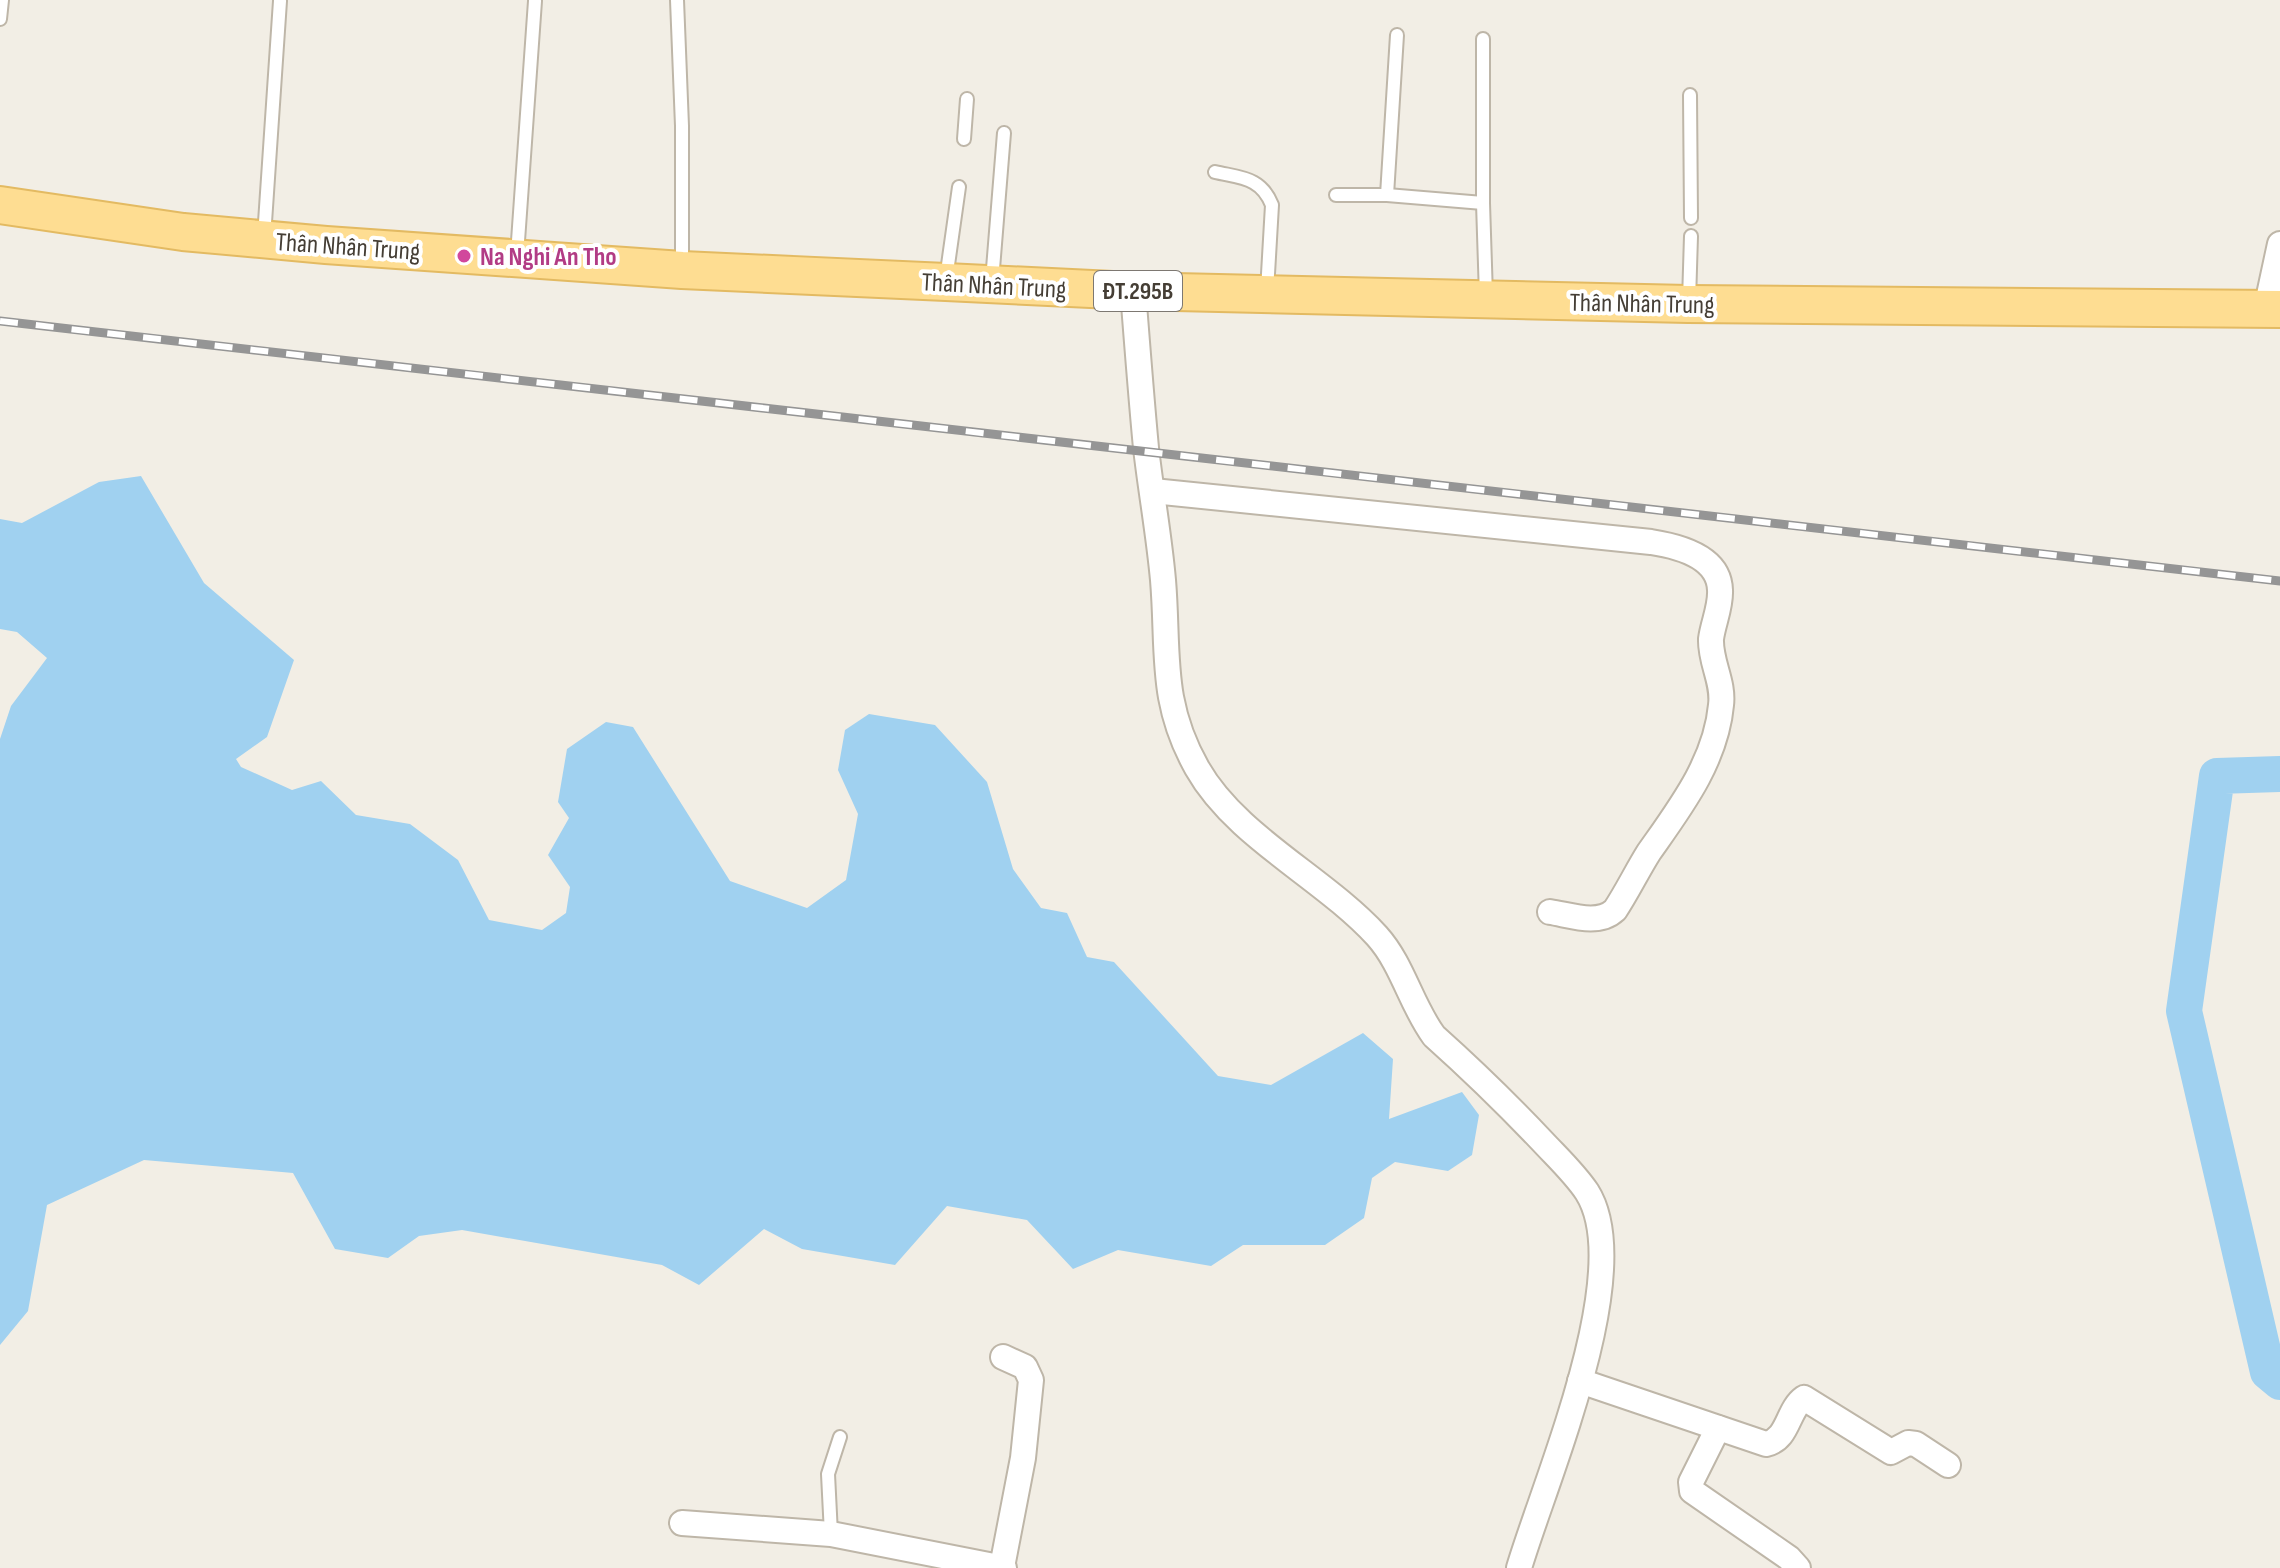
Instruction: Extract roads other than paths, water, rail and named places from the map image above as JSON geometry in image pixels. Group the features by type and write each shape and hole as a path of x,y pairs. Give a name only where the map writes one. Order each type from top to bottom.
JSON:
{"main road":[{"name":"Thân Nhân Trung","path":"0,205 183,232 263,239 682,270 1133,291 1688,304 2273,309"}],"street":[{"path":"2273,309 2280,244"},
{"path":"1133,291 1163,583 1169,696 1183,739 1197,768 1218,799 1239,820 1339,898 1378,938 1392,957 1424,1023 1434,1036 1505,1102 1587,1192 1595,1209 1600,1246 1595,1325 1519,1568"},
{"path":"1153,491 1651,542 1694,553 1717,575 1720,589 1711,640 1722,701 1719,725 1710,751 1679,812 1648,854 1615,910 1598,919 1550,912"},
{"path":"682,1523 831,1534 1003,1568 1023,1458 1031,1380 1025,1367 1003,1357"},
{"path":"1580,1381 1758,1443 1772,1443 1781,1436 1796,1405 1804,1398 1891,1452 1908,1443 1916,1444 1948,1465"},
{"path":"1718,1428 1691,1482 1692,1491 1789,1558 1798,1568"}],"lane":[{"path":"0,19 2,0"},
{"path":"677,0 682,126 682,270"},
{"path":"263,239 280,1"},
{"path":"516,258 535,1"},
{"path":"1387,195 1397,35"},
{"path":"1483,39 1486,299"},
{"path":"1690,95 1691,218"},
{"path":"964,139 967,99"},
{"path":"991,284 1004,133"},
{"path":"1215,172 1255,182 1268,195 1272,205 1267,294"},
{"path":"946,282 959,187"},
{"path":"1336,195 1387,195 1483,203"},
{"path":"1688,304 1691,236"},
{"path":"831,1534 828,1474 840,1437"}],"water":[{"path":"141,476 204,583 294,660 267,737 236,759 241,767 292,790 321,781 356,815 410,824 458,860 489,920 542,930 566,913 570,887 548,855 569,818 558,802 567,749 606,722 633,727 730,881 807,908 846,880 858,814 838,770 845,730 869,714 935,725 987,782 1013,869 1041,908 1067,913 1087,957 1114,962 1218,1076 1271,1085 1363,1033 1393,1059 1389,1119 1462,1092 1479,1115 1472,1155 1448,1171 1395,1162 1372,1178 1364,1218 1325,1245 1243,1245 1211,1266 1118,1250 1073,1269 1027,1220 947,1206 895,1265 802,1249 764,1229 699,1285 662,1265 462,1230 419,1236 388,1258 335,1249 293,1173 144,1160 47,1205 28,1311 0,1345 0,739 11,706 47,658 17,632 0,629 0,519 22,523 99,482"}],"waterway":[{"path":"2280,774 2217,776 2184,1011 2268,1372 2280,1382"}],"railway":[{"path":"0,321 2280,581"}],"place":[{"name":"Na Nghi An Tho","path":"464,256"}]}
